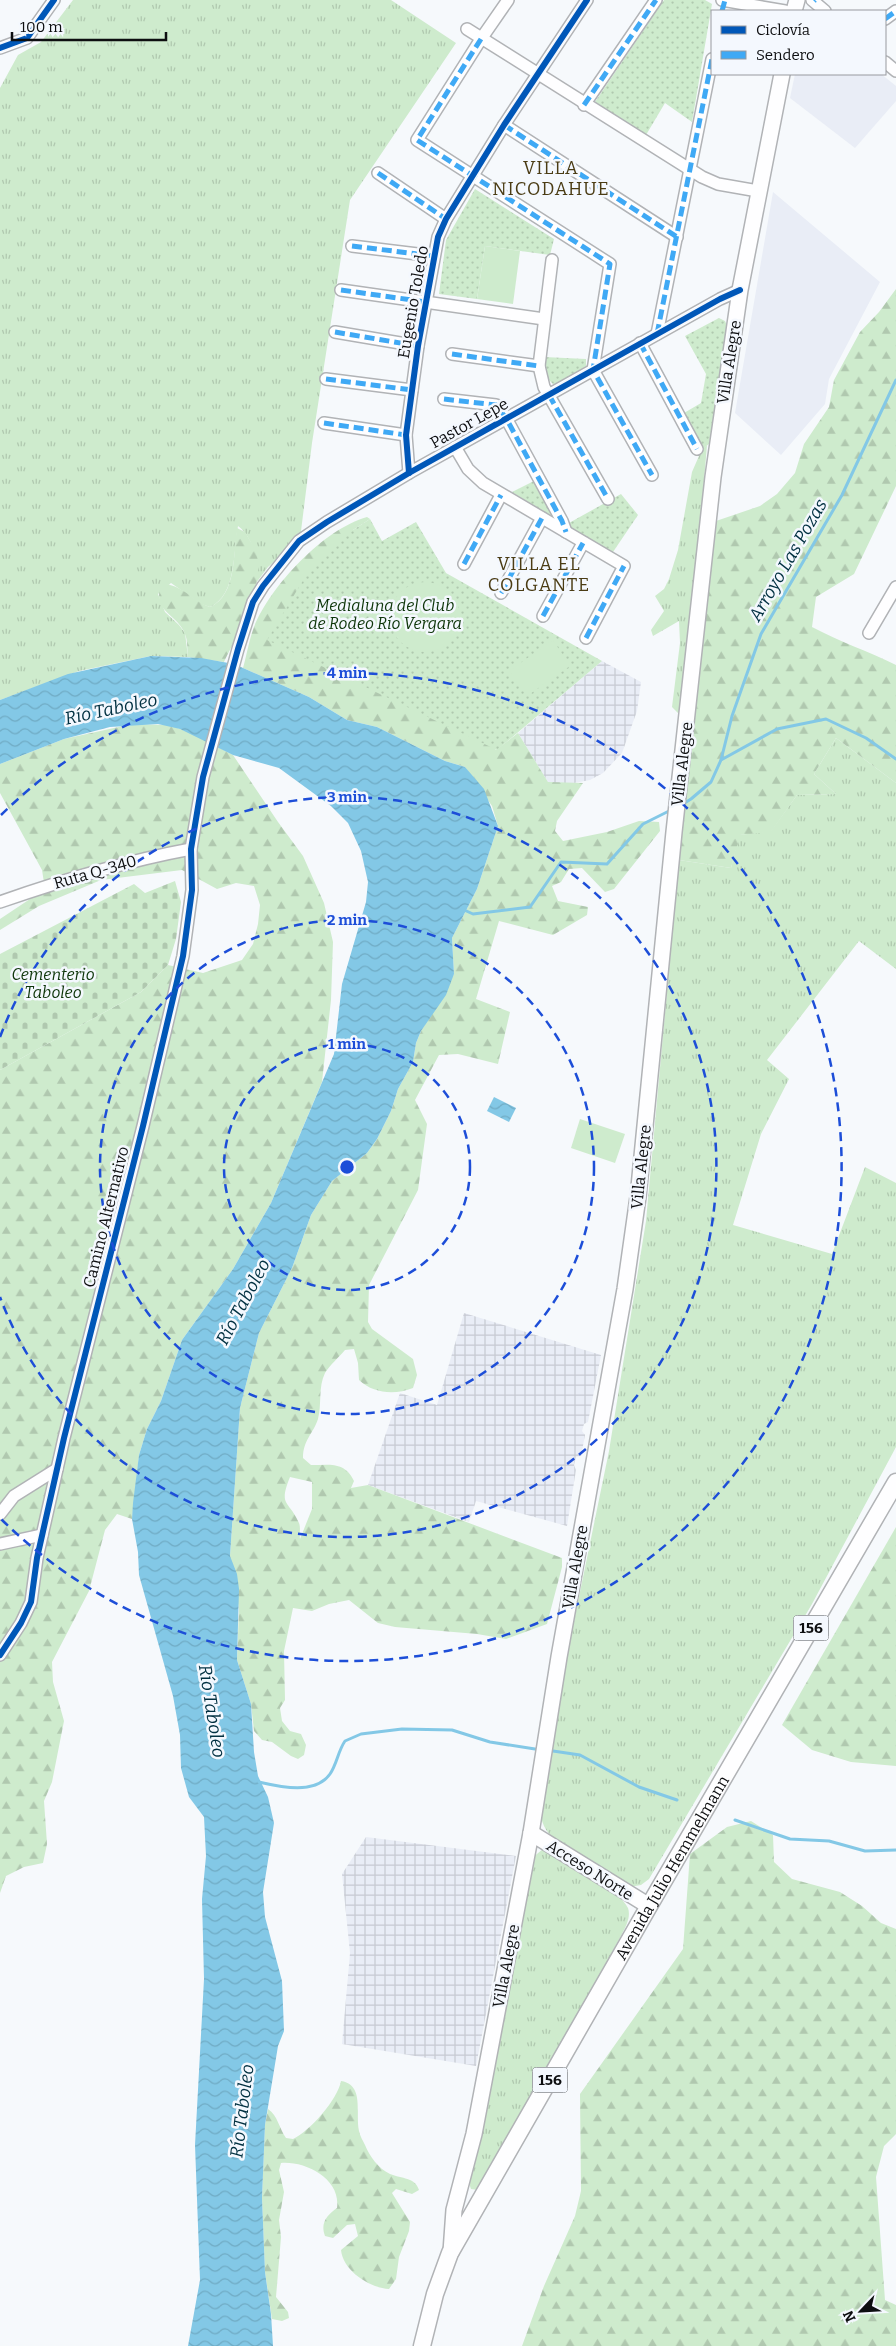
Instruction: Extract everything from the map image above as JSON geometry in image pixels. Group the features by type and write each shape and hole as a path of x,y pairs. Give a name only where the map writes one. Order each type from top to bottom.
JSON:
{"highway":[{"name":"Avenida Julio Hemmelmann","path":"450,2253 896,1482"},
{"name":"156","path":"422,2346 435,2294 450,2253"}],"main road":[{"name":"Villa Alegre","path":"450,2253 454,2210 474,2134 531,1833 559,1657 625,1289 637,1207 674,832 713,477 740,290 782,75"},
{"name":"Acceso Norte","path":"531,1833 649,1906"}],"street":[{"path":"0,48 27,38 54,0"},
{"path":"508,0 417,140 610,264 593,370 652,475"},
{"name":"Eugenio Toledo","path":"409,473 406,435 418,346 438,237 446,219 504,125 587,0"},
{"path":"584,105 656,0"},
{"path":"814,0 824,10"},
{"path":"723,3 777,10"},
{"path":"467,30 584,105 702,177 718,184 758,191"},
{"path":"886,63 896,71"},
{"path":"657,334 711,65"},
{"path":"504,125 676,237"},
{"path":"378,173 446,219"},
{"path":"352,246 434,256"},
{"path":"552,260 539,366 544,387 608,499"},
{"path":"340,290 544,319"},
{"name":"Pastor Lepe","path":"204,777 238,649 253,602 263,586 300,541 327,522 409,473 720,299 740,290"},
{"path":"335,332 418,346"},
{"path":"640,344 697,449"},
{"path":"452,354 539,366"},
{"path":"326,379 412,390"},
{"path":"444,399 496,405 506,418 562,521 566,532"},
{"path":"324,423 406,435"},
{"path":"455,447 475,477 501,495 624,566 586,638"},
{"path":"464,564 501,495"},
{"path":"501,594 542,518"},
{"path":"543,616 584,543"},
{"path":"869,633 896,587"},
{"name":"Camino Alternativo","path":"0,1655 21,1623 30,1602 42,1535 57,1469 143,1126 183,956 192,890 191,849 204,777"},
{"name":"Ruta Q-340","path":"0,902 79,875 156,855 191,849"},
{"path":"0,1514 14,1496 57,1469"},
{"path":"0,1544 42,1535"}],"shaded area":[{"path":"795,75 882,75 896,86 896,101 855,148 790,98"},
{"path":"773,192 880,282 829,379 825,404 781,455 735,413"},
{"path":"602,661 641,682 637,711 622,753 603,773 590,780 569,784 548,782 518,733"},
{"path":"464,1313 601,1355 588,1422 584,1424 582,1431 585,1435 581,1456 576,1457 574,1465 576,1470 567,1526 476,1501 469,1522 368,1485 400,1393 437,1405"},
{"path":"366,1837 516,1856 476,2066 342,2044 350,1953 342,1874"}],"green space":[{"path":"73,0 391,0 456,43 350,200 312,443 300,539 268,567 256,583 257,568 254,552 248,537 238,526 229,583 219,601 210,607 201,604 171,583 158,594 165,612 185,633 188,657 151,656 79,671 0,700 0,88 18,55 41,42"},
{"path":"664,0 705,0 712,4 692,122 665,103 646,135 595,102"},
{"path":"475,189 554,239 550,255 485,246 477,299 439,294 446,240"},
{"path":"485,246 520,251 513,304 477,299"},
{"path":"896,289 896,486 854,574 816,597 812,627 896,665 896,783 836,738 814,774 836,794 797,795 771,832 740,835 731,868 679,860 716,521 760,506 777,494 795,473 804,444 829,407 834,380 860,332 879,312"},
{"path":"719,318 725,321 728,328 709,444 702,449 684,413 701,403 706,374 685,336"},
{"path":"544,357 586,359 586,366 559,384 554,385 546,377"},
{"path":"707,445 689,663 678,713 672,707 680,643 679,621 653,636 651,630 664,611 655,596 664,589 669,579 678,550 692,472 702,449"},
{"path":"534,481 555,519 512,492"},
{"path":"621,494 638,515 613,552 569,528 569,523"},
{"path":"367,517 370,519 353,530 496,750 518,733 548,782 583,783 557,821 555,831 563,841 607,832 639,821 659,822 660,831 614,889 605,892 582,868 569,869 561,882 552,886 558,901 588,907 587,915 553,935 499,921 476,999 510,1012 498,1064 458,1054 439,1055 415,1100 427,1124 418,1190 369,1285 368,1322 372,1329 413,1359 417,1375 413,1388 399,1392 385,1392 365,1385 359,1380 358,1363 354,1349 345,1350 325,1373 318,1419 303,1452 303,1458 311,1465 336,1465 346,1470 354,1481 351,1488 368,1485 562,1558 562,1567 547,1624 506,1639 477,1634 395,1627 378,1623 349,1600 329,1604 312,1611 293,1608 284,1651 285,1700 280,1708 282,1721 290,1731 301,1734 306,1745 304,1755 298,1759 272,1742 262,1740 254,1731 251,1704 237,1660 239,1609 230,1556 240,1408 259,1333 292,1268 311,1215 332,1181 367,1153 377,1139 391,1111 398,1089 413,1062 416,1043 421,1031 454,974 452,938 477,889 498,826 492,806 465,767 445,761 377,727 347,720 309,697 243,668 254,627 273,594 286,577 317,546 350,523","holes":["290,1477 312,1482 312,1509 300,1539 299,1523 286,1503 285,1494"]},
{"name":"Medialuna del Club de Rodeo Río Vergara","path":"370,519 382,541 416,522 446,573 602,661 497,750 267,640 305,577 353,530"},
{"path":"237,528 245,532 257,556 257,581 248,610 224,662 188,657 185,634 160,601 161,584 175,586 210,607 219,601 225,593 232,572"},
{"path":"432,582 445,588 454,597 458,603 460,617 458,631 450,642 439,650 418,652 411,650 400,642 392,631 390,610 392,603 400,592 411,584"},
{"path":"553,640 570,666 527,696 509,671"},
{"path":"132,724 169,725 191,733 233,755 303,856 324,903 333,942 331,1000 322,1082 271,1203 233,1269 182,1340 161,1401 147,1429 139,1455 132,1519 117,1514 105,1530 89,1591 52,1662 53,1682 64,1721 52,1782 44,1801 47,1844 43,1863 24,1867 6,1876 0,1893 0,1070 141,992 168,965 203,973 242,960 253,944 258,924 260,905 254,886 236,883 217,889 182,870 101,880 39,906 0,930 0,919 45,889 42,870 0,793 0,764 64,739"},
{"path":"836,738 896,783 896,969 859,941 767,1060 789,1079 761,1134 733,1225 832,1254 865,1167 896,1183 896,1447 812,1604 649,1879 641,1885 629,1887 582,1860 549,1834 541,1817 539,1791 609,1451 646,1221 679,860 731,868 739,835 771,831 797,795 836,794 814,774"},
{"name":"Cementerio Taboleo","path":"175,881 181,902 176,939 168,965 141,992 0,1070 0,954 134,884 145,893"},
{"path":"580,1119 625,1134 615,1163 571,1148"},
{"path":"896,1527 896,1766 851,1762 812,1750 782,1725"},
{"path":"751,1821 773,1835 774,1862 792,1879 840,1892 862,1906 881,1923 896,1929 896,2134 884,2146 876,2177 885,2300 896,2305 896,2346 522,2346 544,2286 575,2216 581,2191 580,2094 683,1949 690,1854 727,1827"},
{"path":"543,1849 550,1850 616,1894 624,1901 628,1908 628,1918 622,1934 483,2186 478,2190 471,2189 469,2183 532,1858"},
{"path":"341,2081 349,2084 356,2094 359,2131 372,2158 386,2172 408,2179 419,2190 412,2194 396,2189 392,2193 410,2222 409,2231 399,2257 396,2279 389,2289 382,2288 366,2282 352,2271 343,2258 341,2250 358,2236 355,2224 347,2225 333,2238 325,2236 323,2227 325,2220 337,2208 337,2198 328,2180 301,2165 281,2163 279,2170 284,2192 279,2220 281,2237 276,2297 288,2312 289,2318 282,2321 272,2319 265,2272 262,2198 265,2125 268,2109 276,2119 286,2138 293,2139 307,2129 322,2114 335,2097"}],"water":[{"name":"Río Taboleo","path":"151,656 201,658 234,664 309,697 347,720 377,727 445,761 465,767 484,789 498,826 477,889 452,938 454,974 446,995 421,1031 416,1043 413,1062 398,1089 391,1111 377,1139 367,1153 332,1181 311,1215 292,1268 259,1333 240,1408 230,1556 237,1574 239,1589 237,1660 251,1704 254,1752 258,1776 268,1797 274,1823 263,1892 265,1917 282,1981 284,2031 278,2046 265,2125 262,2198 265,2272 273,2346 188,2346 200,2280 195,2145 204,1979 202,1899 206,1856 204,1817 189,1797 181,1768 180,1735 173,1696 139,1575 138,1552 132,1519 133,1503 139,1455 147,1429 161,1401 182,1340 233,1269 271,1203 334,1054 342,984 366,902 368,882 361,851 348,823 331,806 279,768 233,755 180,729 158,724 110,727 64,739 0,764 0,700 68,674"},
{"path":"494,1097 516,1108 509,1122 487,1111"}],"waterway":[{"name":"Arroyo Las Pozas","path":"721,760 732,716 761,634 842,495 896,380"},
{"path":"683,804 711,782 721,760 777,729 826,719 866,738 896,759"},
{"path":"462,909 473,914 530,907 561,862 607,864 643,824 671,810"},
{"path":"259,1782 297,1788 316,1785 324,1781 330,1774 345,1741 361,1734 402,1729 452,1730 490,1742 535,1749"},
{"path":"553,1751 580,1755 639,1787 677,1800"},
{"path":"735,1820 790,1839 829,1841 865,1851 896,1850"}],"marked path":[{"path":"584,105 656,0"},
{"path":"722,10 725,0"},
{"path":"886,18 896,11"},
{"path":"481,39 417,140 610,264 593,370 652,475"},
{"path":"657,334 711,64"},
{"path":"504,125 677,237"},
{"path":"378,173 446,219"},
{"path":"352,246 434,256"},
{"path":"341,290 426,302"},
{"path":"335,332 418,346"},
{"path":"640,343 697,449"},
{"path":"452,354 539,366"},
{"path":"326,379 412,390"},
{"path":"549,395 608,499"},
{"path":"444,399 496,405 506,418 562,521 566,532"},
{"path":"324,423 406,435"},
{"path":"464,564 501,495"},
{"path":"501,593 542,518"},
{"path":"543,616 583,543"},
{"path":"586,638 624,566"}],"cycle path":[{"path":"0,48 27,38 54,0"},
{"path":"409,473 406,435 418,346 438,237 446,219 504,125 587,0"},
{"path":"0,1655 21,1623 31,1602 37,1558 64,1438 143,1126 183,956 192,890 191,849 203,777 238,649 253,602 263,586 299,541 327,522 409,473 720,299 740,290"}],"district":[{"name":"VILLA NICODAHUE","path":"551,178"},
{"name":"VILLA EL COLGANTE","path":"539,574"}]}
